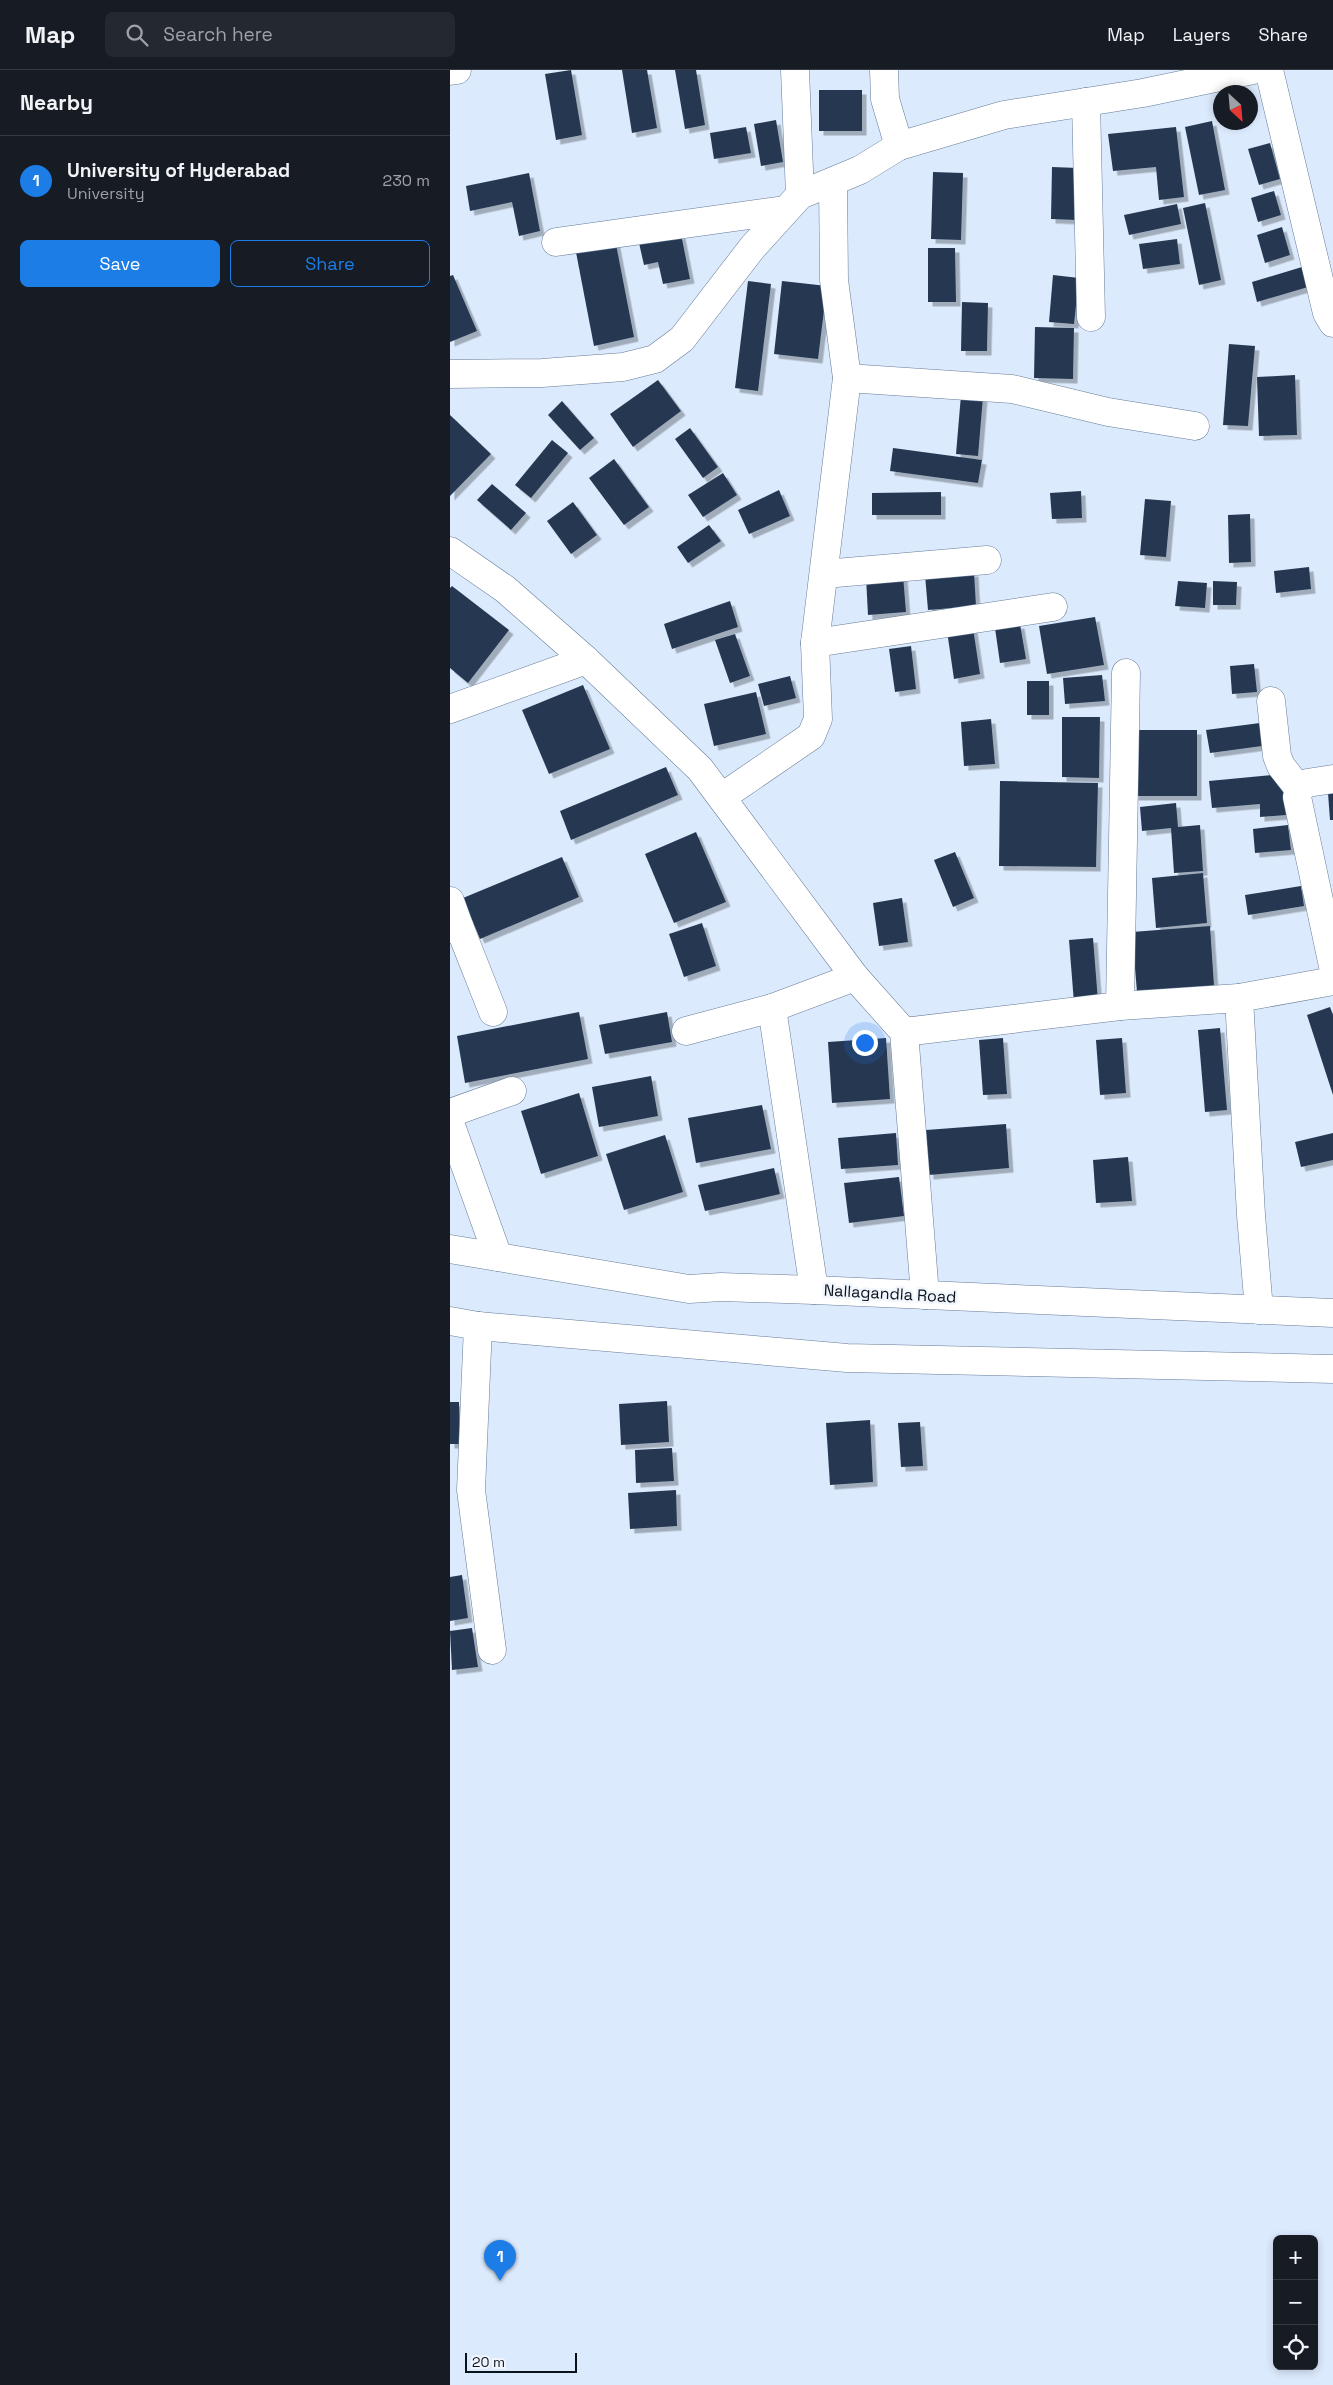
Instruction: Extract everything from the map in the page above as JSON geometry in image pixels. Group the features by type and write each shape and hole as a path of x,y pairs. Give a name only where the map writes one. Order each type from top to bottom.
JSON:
{"street":[{"path":"450,71 457,70"},
{"path":"450,374 542,374 622,367 655,359 682,339 792,202 795,70"},
{"path":"884,70 885,99 899,146"},
{"path":"556,242 792,202 860,170 899,146 1004,114 1086,102 1190,76 1253,70"},
{"path":"1269,70 1327,313 1333,323"},
{"path":"1086,102 1091,318"},
{"path":"722,797 811,736 818,719 815,643 847,378 834,280 833,182"},
{"path":"847,378 1012,389 1108,412 1195,426"},
{"path":"450,551 505,590 586,660 700,769 855,977 904,1032 924,1295"},
{"path":"824,574 987,560"},
{"path":"815,643 1053,607"},
{"path":"450,709 586,660"},
{"path":"1120,1006 1126,672"},
{"path":"1271,701 1277,756 1281,766 1299,789"},
{"path":"1333,779 1307,783 1299,789 1297,797 1333,966"},
{"path":"453,919 493,1012"},
{"path":"686,1031 772,1008 855,977"},
{"path":"904,1032 1120,1006 1239,998 1333,981"},
{"path":"1239,998 1250,1205 1259,1310"},
{"path":"772,1008 814,1290"},
{"path":"450,1113 512,1091"},
{"path":"450,1123 498,1257"},
{"name":"Nallagandla Road","path":"450,1250 689,1289 721,1287 814,1290 1333,1313"},
{"path":"450,1321 478,1326 848,1358 1333,1369"},
{"path":"478,1326 471,1490 492,1650"}],"building":[{"path":"571,70 582,135 556,140 545,74"},
{"path":"622,70 647,70 657,128 632,133"},
{"path":"675,70 696,70 705,125 685,129"},
{"path":"819,90 862,90 862,131 819,131"},
{"path":"776,120 783,162 761,166 754,124"},
{"path":"1212,121 1225,190 1199,195 1185,127"},
{"path":"746,127 751,153 714,159 710,133"},
{"path":"1176,127 1184,197 1159,200 1156,167 1113,171 1108,134"},
{"path":"1270,143 1280,179 1259,185 1248,149"},
{"path":"1052,167 1078,168 1077,220 1051,219"},
{"path":"933,172 963,173 961,240 931,239"},
{"path":"529,173 540,231 519,236 512,202 470,211 466,186"},
{"path":"1274,191 1281,215 1258,222 1251,198"},
{"path":"1205,203 1221,280 1199,285 1183,208"},
{"path":"1177,204 1181,224 1129,235 1124,215"},
{"path":"1282,227 1290,255 1265,263 1257,235"},
{"path":"681,234 690,279 663,284 658,262 644,265 639,243"},
{"path":"615,239 634,337 594,346 575,247"},
{"path":"1177,239 1180,264 1143,269 1139,244"},
{"path":"928,248 955,248 956,302 928,302"},
{"path":"1302,267 1308,287 1257,302 1252,282"},
{"path":"453,275 477,331 450,342 450,276"},
{"path":"1053,275 1079,278 1074,324 1049,322"},
{"path":"748,281 771,284 758,391 735,388"},
{"path":"782,281 827,286 818,359 774,354"},
{"path":"962,302 988,303 987,351 961,351"},
{"path":"1035,327 1074,328 1073,379 1034,378"},
{"path":"1229,344 1255,346 1248,426 1223,425"},
{"path":"1295,375 1297,435 1259,436 1257,377"},
{"path":"658,380 681,411 633,447 610,414"},
{"path":"961,395 983,397 978,456 956,454"},
{"path":"562,401 594,438 580,450 548,415"},
{"path":"450,415 491,454 450,496"},
{"path":"690,428 718,467 703,478 675,439"},
{"path":"552,440 568,453 531,498 515,485"},
{"path":"893,448 982,460 978,483 890,471"},
{"path":"614,459 649,507 624,525 589,478"},
{"path":"723,473 737,495 703,517 688,495"},
{"path":"492,484 526,513 511,530 477,500"},
{"path":"779,490 790,516 749,534 738,510"},
{"path":"1081,491 1082,518 1052,519 1050,493"},
{"path":"941,492 941,515 872,515 872,493"},
{"path":"1145,499 1171,501 1166,557 1140,555"},
{"path":"573,502 597,535 571,554 547,521"},
{"path":"1250,514 1251,562 1229,563 1228,515"},
{"path":"709,525 721,541 688,563 677,547"},
{"path":"1309,567 1311,589 1276,593 1274,571"},
{"path":"974,572 976,606 928,610 925,575"},
{"path":"903,575 906,612 868,615 866,577"},
{"path":"1178,581 1207,583 1205,608 1175,606"},
{"path":"1213,581 1237,582 1236,605 1213,605"},
{"path":"452,586 509,630 468,683 450,668 450,588"},
{"path":"730,601 738,627 672,649 664,624"},
{"path":"1095,617 1104,665 1047,674 1039,626"},
{"path":"1020,624 1026,659 1000,663 995,628"},
{"path":"973,628 980,674 954,679 947,631"},
{"path":"735,634 750,676 730,683 715,640"},
{"path":"911,646 916,689 895,692 889,649"},
{"path":"1254,664 1257,692 1232,694 1230,666"},
{"path":"1102,675 1105,701 1065,704 1063,678"},
{"path":"790,676 796,698 764,706 758,684"},
{"path":"1027,681 1049,681 1049,715 1027,715"},
{"path":"583,685 610,749 549,774 522,710"},
{"path":"756,692 766,734 714,746 704,704"},
{"path":"1062,717 1100,717 1099,778 1062,777"},
{"path":"991,719 995,764 964,766 961,722"},
{"path":"1260,723 1262,746 1210,753 1206,730"},
{"path":"1134,730 1197,730 1197,796 1134,796"},
{"path":"666,767 678,795 571,840 560,811"},
{"path":"1283,774 1286,815 1260,817 1260,804 1212,808 1209,781"},
{"path":"1000,781 1098,783 1096,867 999,866"},
{"path":"1333,792 1333,820 1330,820 1328,793"},
{"path":"1176,803 1178,827 1200,825 1203,871 1174,873 1171,828 1142,831 1140,807"},
{"path":"1288,825 1291,850 1255,853 1253,829"},
{"path":"696,832 726,902 674,923 645,854"},
{"path":"955,852 974,898 953,907 934,860"},
{"path":"562,857 579,897 480,939 463,898"},
{"path":"1203,873 1207,923 1156,928 1152,878"},
{"path":"1301,886 1304,906 1248,915 1245,895"},
{"path":"902,898 908,942 879,946 873,903"},
{"path":"702,923 716,966 684,977 669,934"},
{"path":"1210,926 1214,986 1137,992 1132,932"},
{"path":"1093,938 1098,1001 1074,1003 1069,940"},
{"path":"1330,1007 1333,1015 1333,1095 1307,1015"},
{"path":"579,1012 588,1059 465,1083 457,1036"},
{"path":"667,1012 672,1042 605,1054 599,1025"},
{"path":"1220,1028 1227,1110 1205,1112 1198,1030"},
{"path":"886,1038 890,1099 832,1103 828,1042"},
{"path":"1003,1038 1007,1094 983,1095 979,1040"},
{"path":"1122,1038 1126,1093 1100,1095 1096,1040"},
{"path":"651,1076 658,1116 599,1127 592,1087"},
{"path":"579,1093 598,1156 541,1174 521,1111"},
{"path":"762,1105 771,1149 696,1163 688,1118"},
{"path":"1006,1124 1009,1168 929,1175 926,1130"},
{"path":"896,1133 898,1165 841,1169 838,1138"},
{"path":"1333,1133 1333,1160 1301,1167 1295,1142"},
{"path":"665,1135 683,1192 624,1210 606,1154"},
{"path":"1128,1157 1132,1201 1096,1203 1093,1160"},
{"path":"774,1168 780,1194 705,1211 698,1185"},
{"path":"899,1177 904,1216 849,1223 844,1183"},
{"path":"667,1401 669,1442 621,1445 619,1404"},
{"path":"450,1402 459,1402 460,1444 450,1444"},
{"path":"870,1420 873,1482 830,1485 826,1423"},
{"path":"920,1422 923,1466 901,1467 898,1423"},
{"path":"672,1448 674,1481 636,1483 635,1450"},
{"path":"676,1490 677,1526 630,1529 628,1493"},
{"path":"462,1575 468,1618 450,1621 450,1577"},
{"path":"472,1628 478,1667 452,1670 450,1631"}],"place":[{"name":"University of Hyderabad","path":"500,2281"}]}
